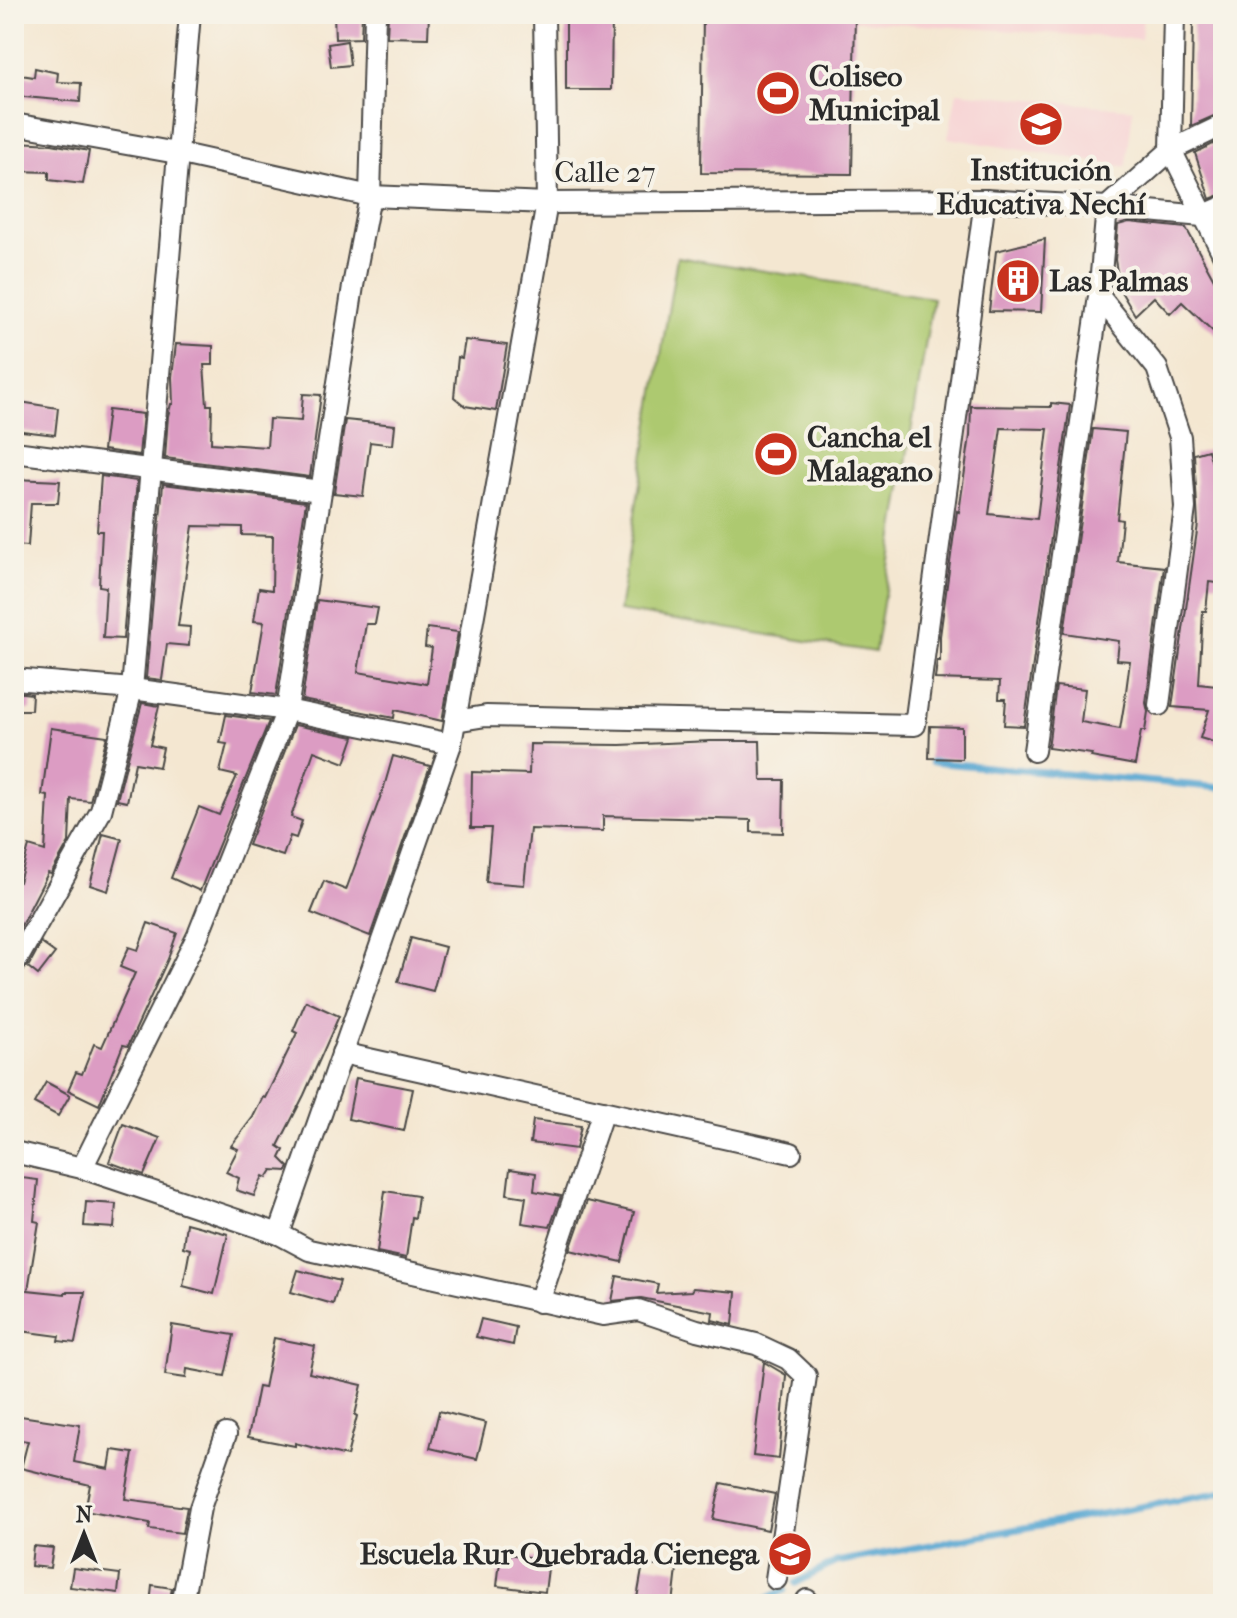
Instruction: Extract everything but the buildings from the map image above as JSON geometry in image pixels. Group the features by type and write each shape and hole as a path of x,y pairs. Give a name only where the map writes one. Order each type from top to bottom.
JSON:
{"street":[{"path":"14,965 101,811 132,689 190,14"},
{"path":"82,1168 198,935 287,710 353,286 370,196 375,14"},
{"path":"279,1234 451,744 547,203 544,14"},
{"path":"1174,14 1171,150 1223,254"},
{"name":"Calle 27","path":"14,124 177,153 370,196 547,203 985,200 1202,216"},
{"path":"1034,751 1099,296 1107,207 1171,150 1223,125"},
{"path":"455,721 486,716 915,725 985,200"},
{"path":"1202,216 1223,207"},
{"path":"1099,296 1157,368 1180,437 1185,508 1159,705"},
{"path":"14,452 321,491"},
{"path":"14,679 132,689 287,710 451,744"},
{"path":"342,1053 791,1153"},
{"path":"539,1302 603,1111"},
{"path":"14,1152 82,1168 279,1234 309,1250 603,1315 638,1310 697,1330 756,1344 788,1359 806,1376 776,1579"},
{"path":"182,1604 200,1508 226,1434"}],"shaded area":[{"path":"746,14 1143,14 1141,39"},
{"name":"Institución Educativa Nechí","path":"957,92 1133,109 1126,167 948,138"}],"green space":[{"name":"Cancha el Malagano","path":"677,257 933,298 875,652 619,611"}],"waterway":[{"path":"932,762 1223,788"},
{"path":"796,1583 836,1562 1223,1492"},
{"path":"757,1604 784,1590"}],"place":[{"name":"Coliseo Municipal","path":"778,93"},
{"name":"Institución Educativa Nechí","path":"1041,124"},
{"name":"Las Palmas","path":"1018,281"},
{"name":"Cancha el Malagano","path":"776,454"},
{"name":"Escuela Rur Quebrada Cienega","path":"790,1554"}]}
